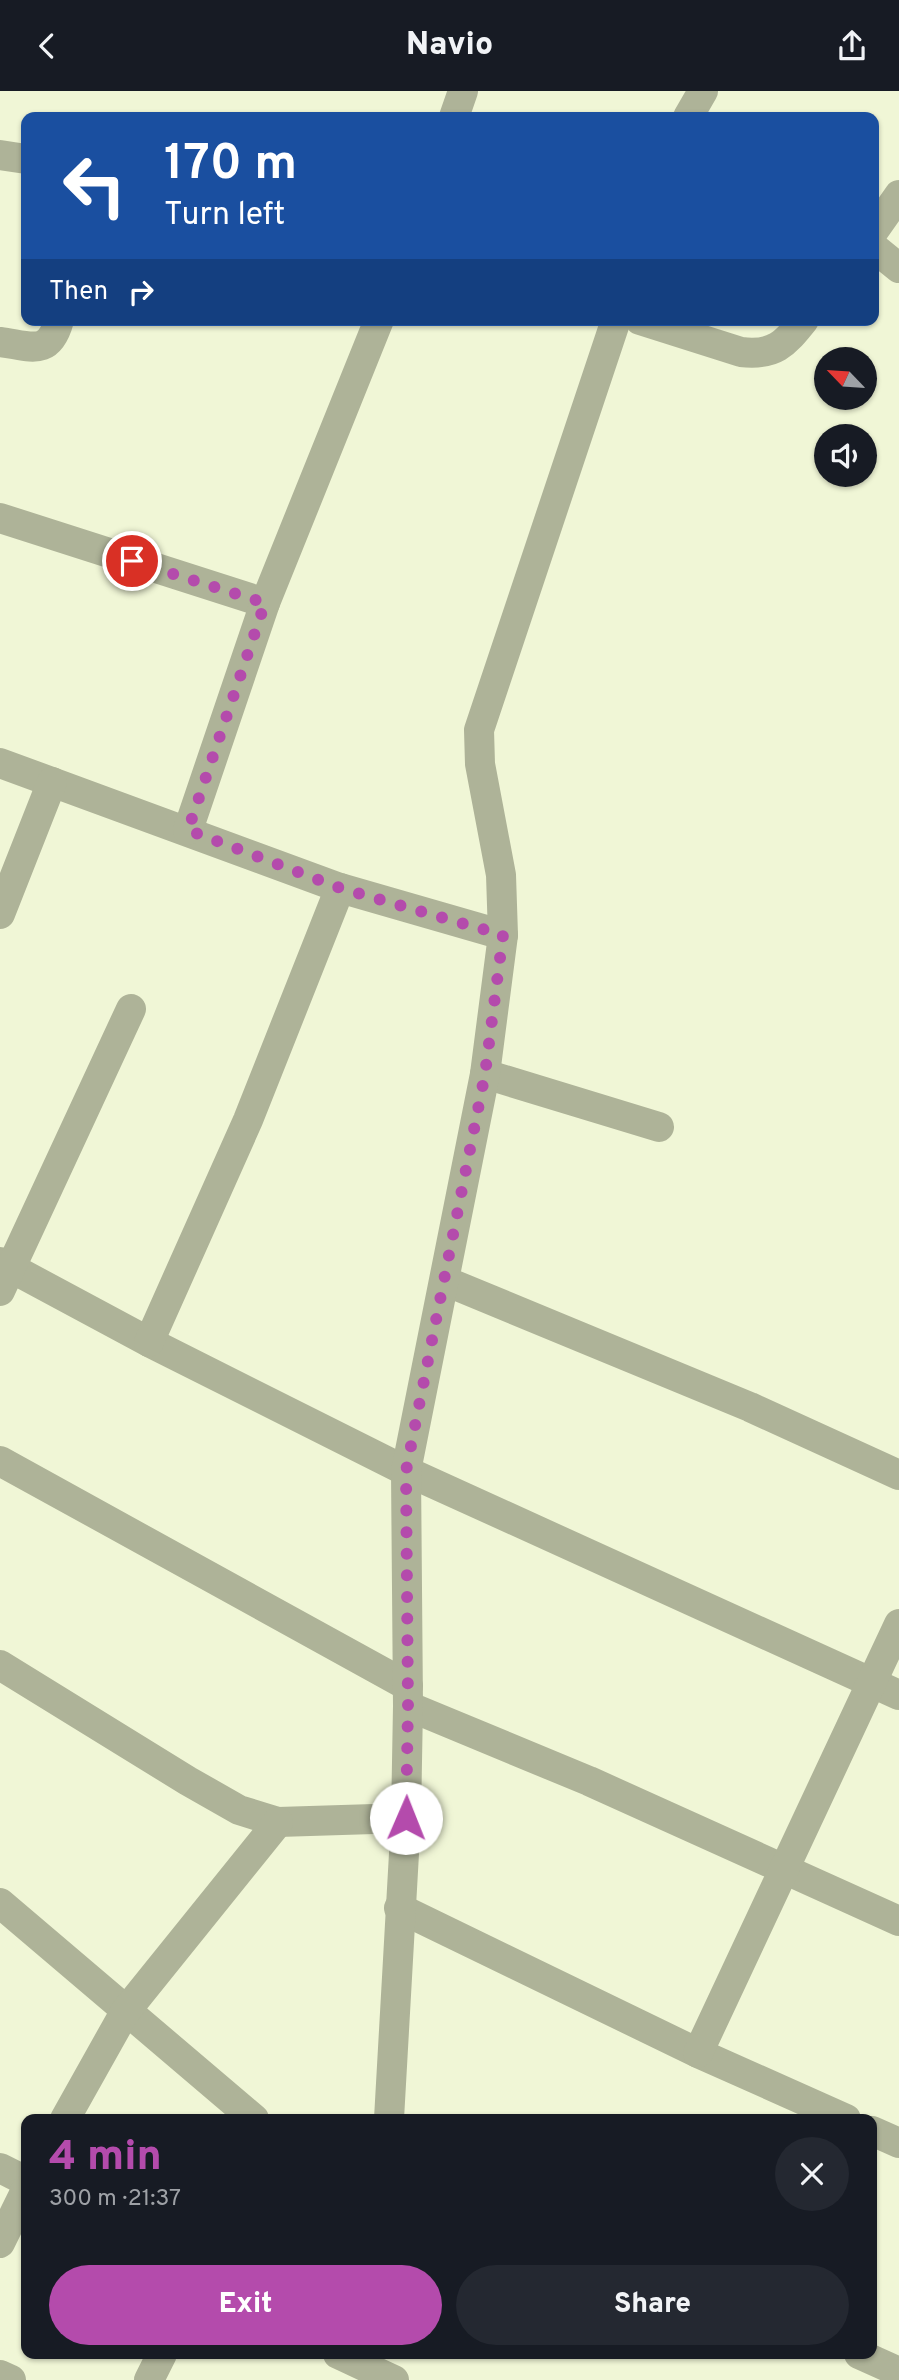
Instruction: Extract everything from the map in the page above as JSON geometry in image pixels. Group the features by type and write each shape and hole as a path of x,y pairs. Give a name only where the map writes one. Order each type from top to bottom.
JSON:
{"street":[{"path":"456,112 463,91"},
{"path":"691,112 702,91"},
{"path":"0,155 21,158"},
{"path":"879,223 899,195"},
{"path":"879,252 899,268"},
{"path":"0,342 42,347 49,343 56,326"},
{"path":"188,830 265,603 377,326"},
{"path":"388,2114 406,1818 406,1471 485,1074 503,935 500,875 480,764 482,716 614,326"},
{"path":"659,326 755,354 787,342 799,326"},
{"path":"0,519 265,603"},
{"path":"0,763 340,888 503,935"},
{"path":"0,914 52,782"},
{"path":"149,1342 248,1120 340,888"},
{"path":"131,1009 4,1273 149,1342 406,1471 886,1688"},
{"path":"485,1074 659,1127"},
{"path":"445,1280 750,1407 899,1475"},
{"path":"0,1461 408,1696 899,1921"},
{"path":"698,2053 784,1870 886,1688 899,1624"},
{"path":"0,1665 239,1810 278,1822 406,1818"},
{"path":"68,2114 125,2012 278,1822"},
{"path":"0,1903 248,2114"},
{"path":"399,1908 698,2053 835,2114"},
{"path":"877,2133 899,2143"},
{"path":"0,2168 21,2178"},
{"path":"0,2243 21,2200"},
{"path":"149,2380 160,2359"},
{"path":"870,2359 899,2372"},
{"path":"350,2363 394,2380"},
{"path":"0,2375 11,2380"}],"route":[{"path":"132,561 265,603 188,830 340,888 503,935 485,1074 406,1471 406,1818"}]}
